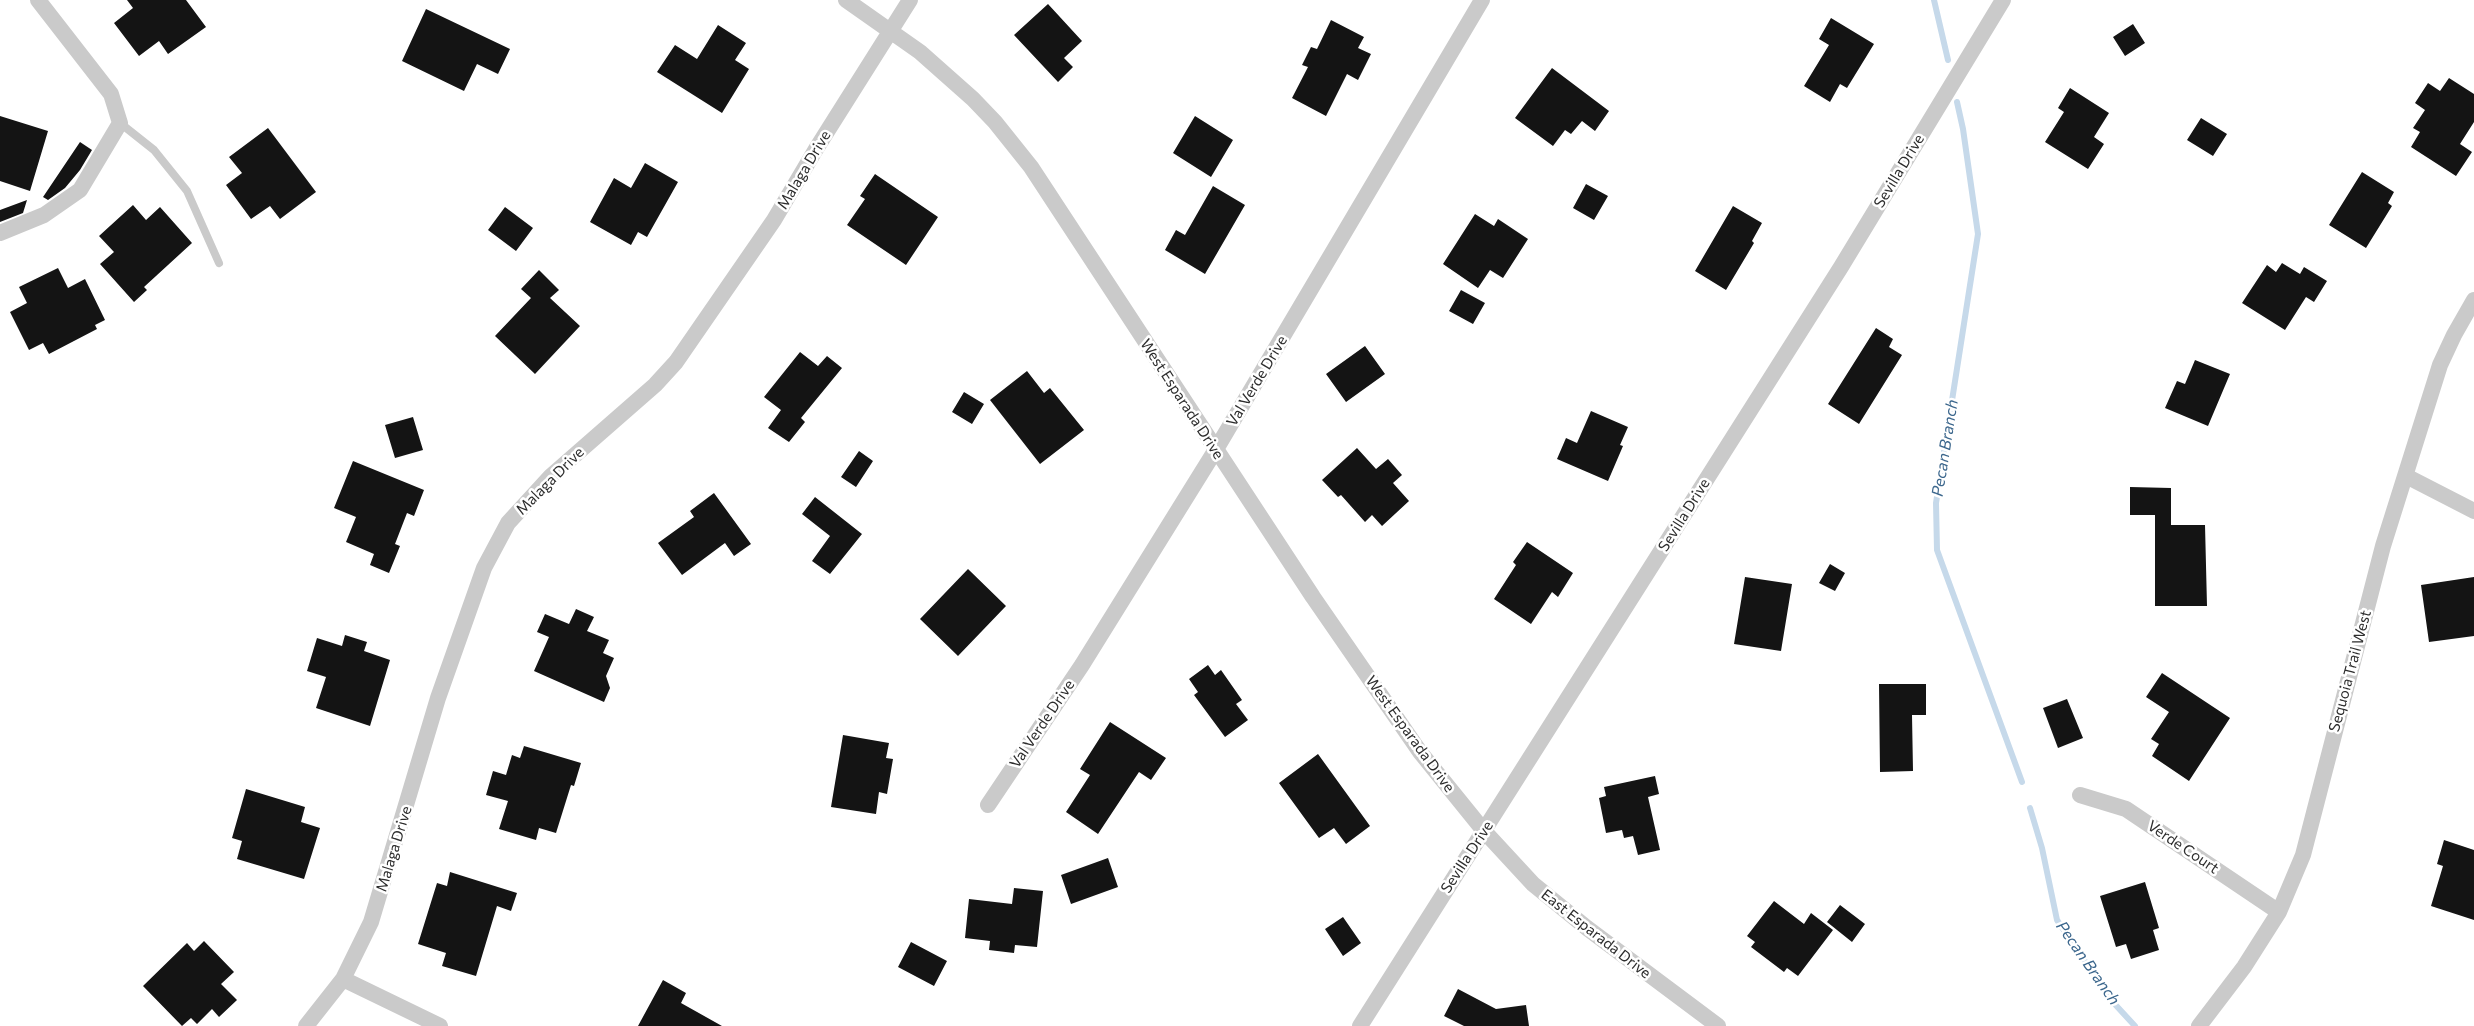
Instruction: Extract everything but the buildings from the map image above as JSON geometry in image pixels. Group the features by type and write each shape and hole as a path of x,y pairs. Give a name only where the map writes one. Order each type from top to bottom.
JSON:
{"street":[{"path":"0,233 44,215 80,190 104,153 120,123 111,94 38,0"},
{"name":"West Esparada Drive","path":"846,0 920,52 972,99 1031,167 1215,451 1420,752 1484,831"},
{"name":"Malaga Drive","path":"306,1026 343,978 372,922 438,698 484,568 508,523 551,476 656,384 676,362 774,220 910,0"},
{"name":"Val Verde Drive","path":"988,805 1082,665 1215,451 1482,0"},
{"name":"Sevilla Drive","path":"1360,1026 1407,948 1484,831 1841,267 2003,0"},
{"name":"Sequoia Trail West","path":"2199,1026 2244,967 2279,912 2303,855 2383,546 2440,365 2474,300"},
{"path":"2406,476 2474,511"},
{"name":"Verde Court","path":"2080,795 2126,809 2279,912"},
{"name":"East Esparada Drive","path":"1484,831 1541,891 1587,928 1718,1026"},
{"path":"343,978 440,1026"}],"lane":[{"path":"120,123 154,150 187,192 219,263"}],"waterway":[{"name":"Pecan Branch","path":"1934,0 1948,60"},
{"name":"Pecan Branch","path":"1957,102 1963,129 1978,234 1936,503 1937,550 2022,782"},
{"name":"Pecan Branch","path":"2030,808 2042,848 2057,920 2111,1000 2135,1026"}]}
